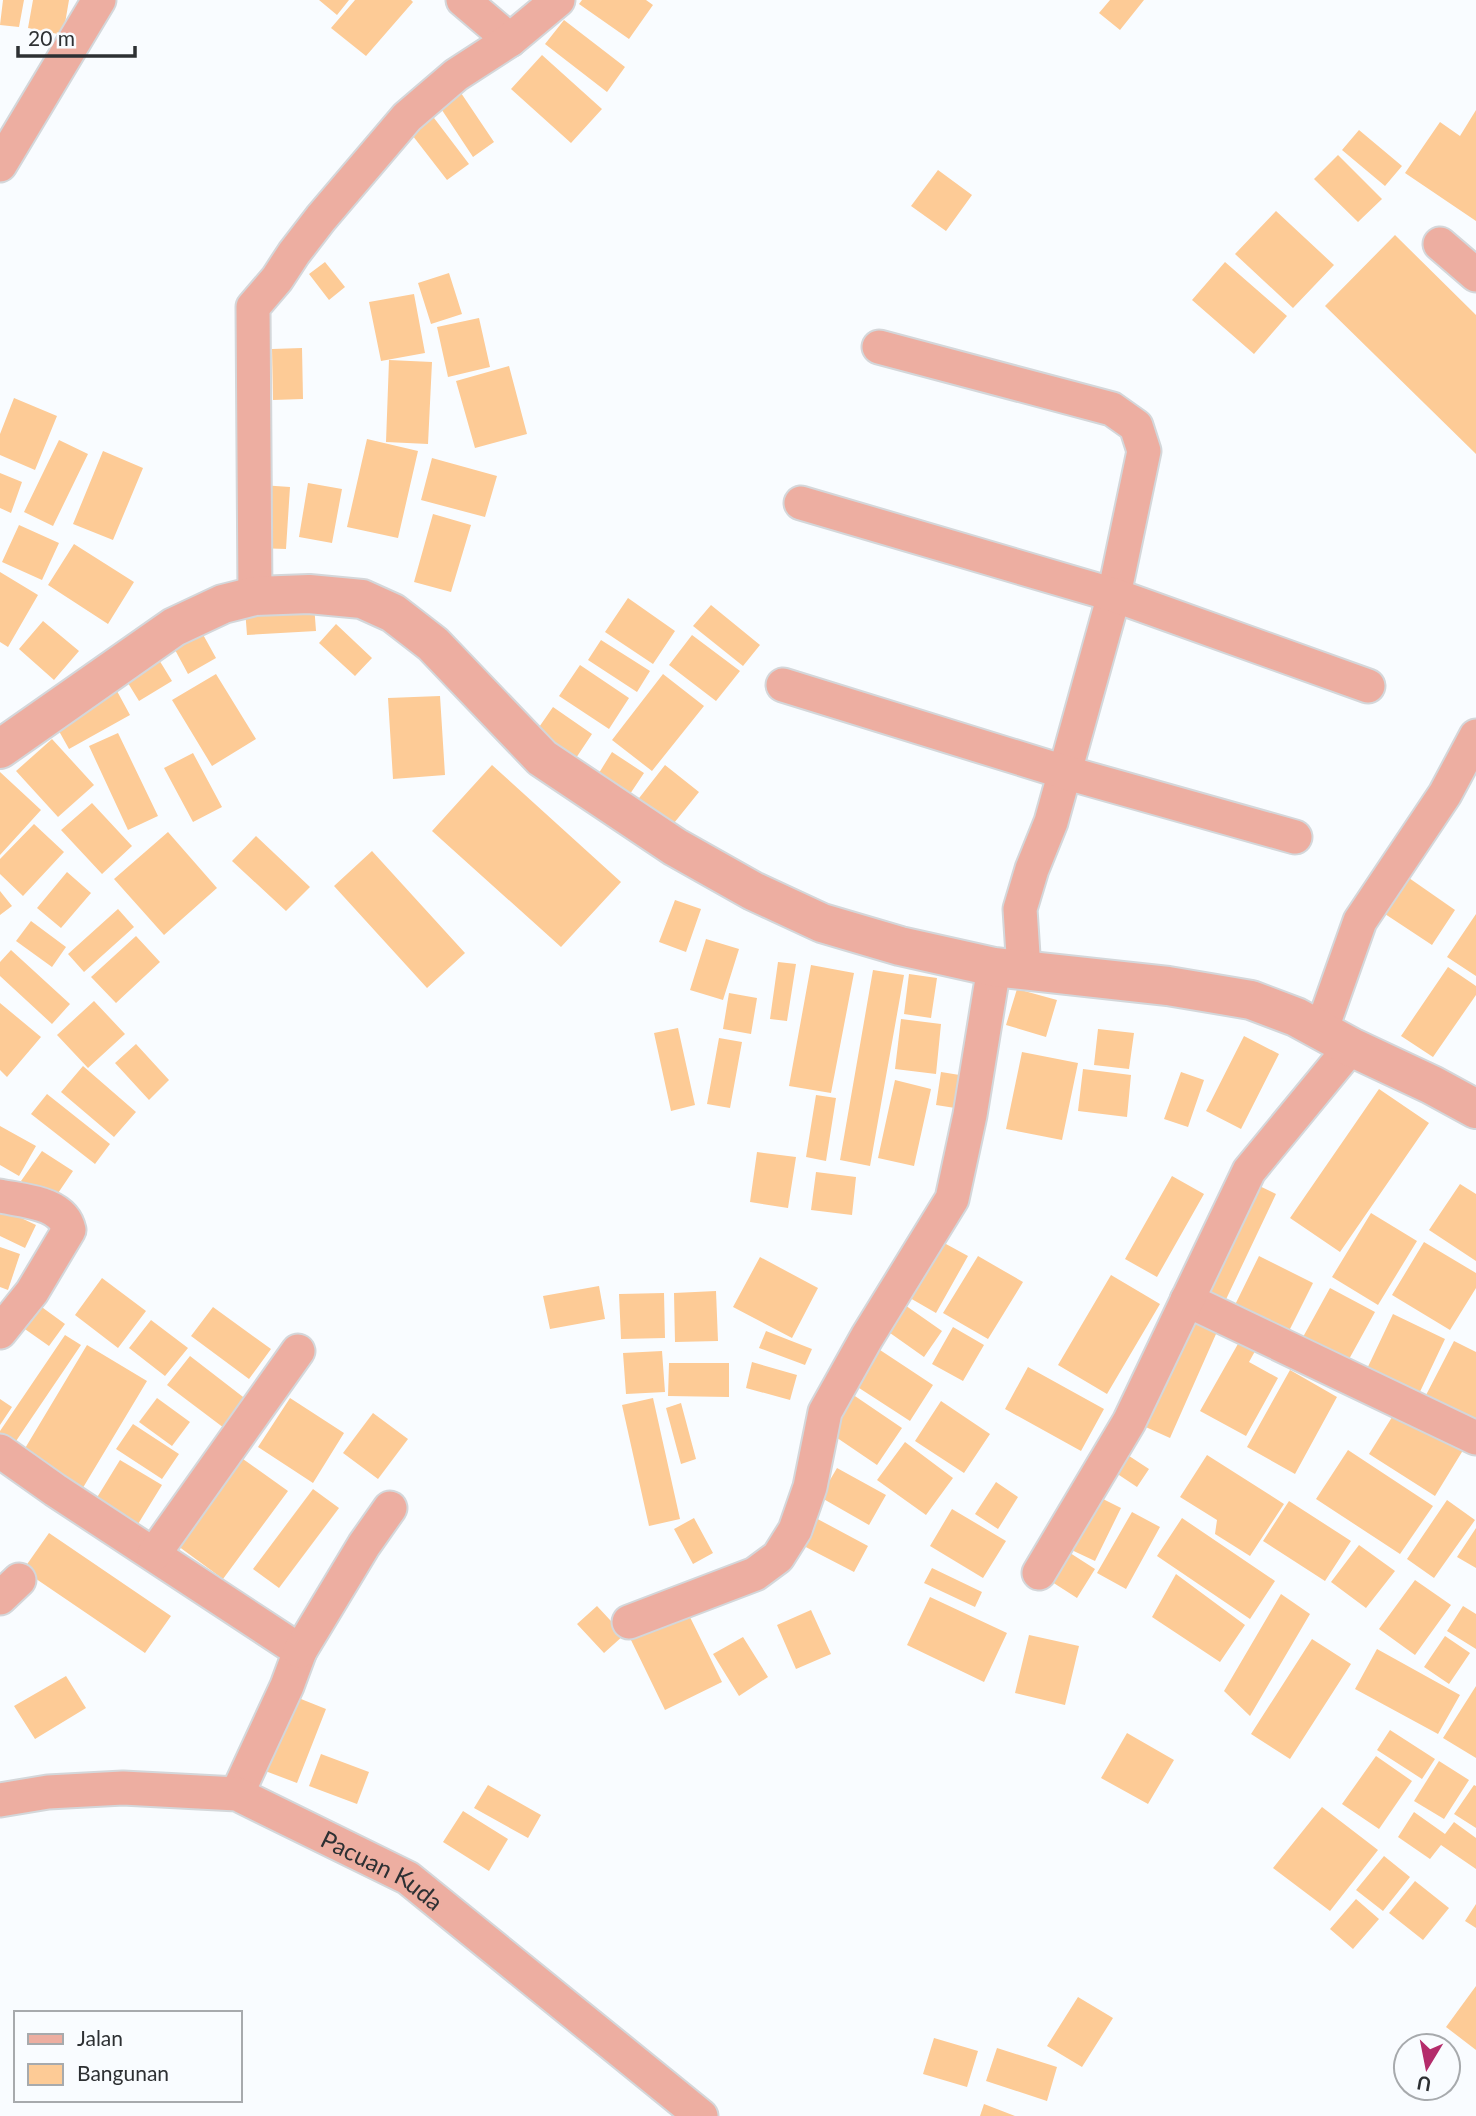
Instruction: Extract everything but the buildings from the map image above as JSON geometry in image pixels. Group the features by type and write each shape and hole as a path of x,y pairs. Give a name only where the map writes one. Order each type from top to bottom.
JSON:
{"street":[{"path":"0,165 99,0"},
{"path":"463,0 510,40"},
{"path":"255,596 253,307 321,218 407,117 456,75 510,40 558,0"},
{"path":"1440,244 1476,275"},
{"path":"629,1622 755,1574 778,1557 795,1530 810,1487 825,1412 952,1199 970,1115 1009,969 1020,909 1032,869 1051,822 1114,595 1144,451 1136,426 1112,409 880,347"},
{"path":"801,503 1114,595 1368,686"},
{"path":"0,749 174,627 223,604 255,596 309,594 362,599 393,613 433,644 542,758 675,847 753,891 822,923 900,946 1009,969 1168,986 1251,1000 1296,1017 1476,1109"},
{"path":"783,685 1064,772 1295,837"},
{"path":"1039,1573 1129,1422 1249,1171 1336,1039 1360,921 1445,794 1476,736"},
{"path":"0,1196 54,1209 67,1221 69,1230 32,1292 0,1332"},
{"path":"1187,1300 1476,1438"},
{"path":"154,1554 298,1351"},
{"path":"0,1451 300,1651"},
{"path":"237,1794 287,1686 300,1651 364,1545 390,1508"},
{"name":"Pacuan Kuda","path":"0,1800 48,1792 123,1788 237,1794 408,1878 701,2116"}]}
